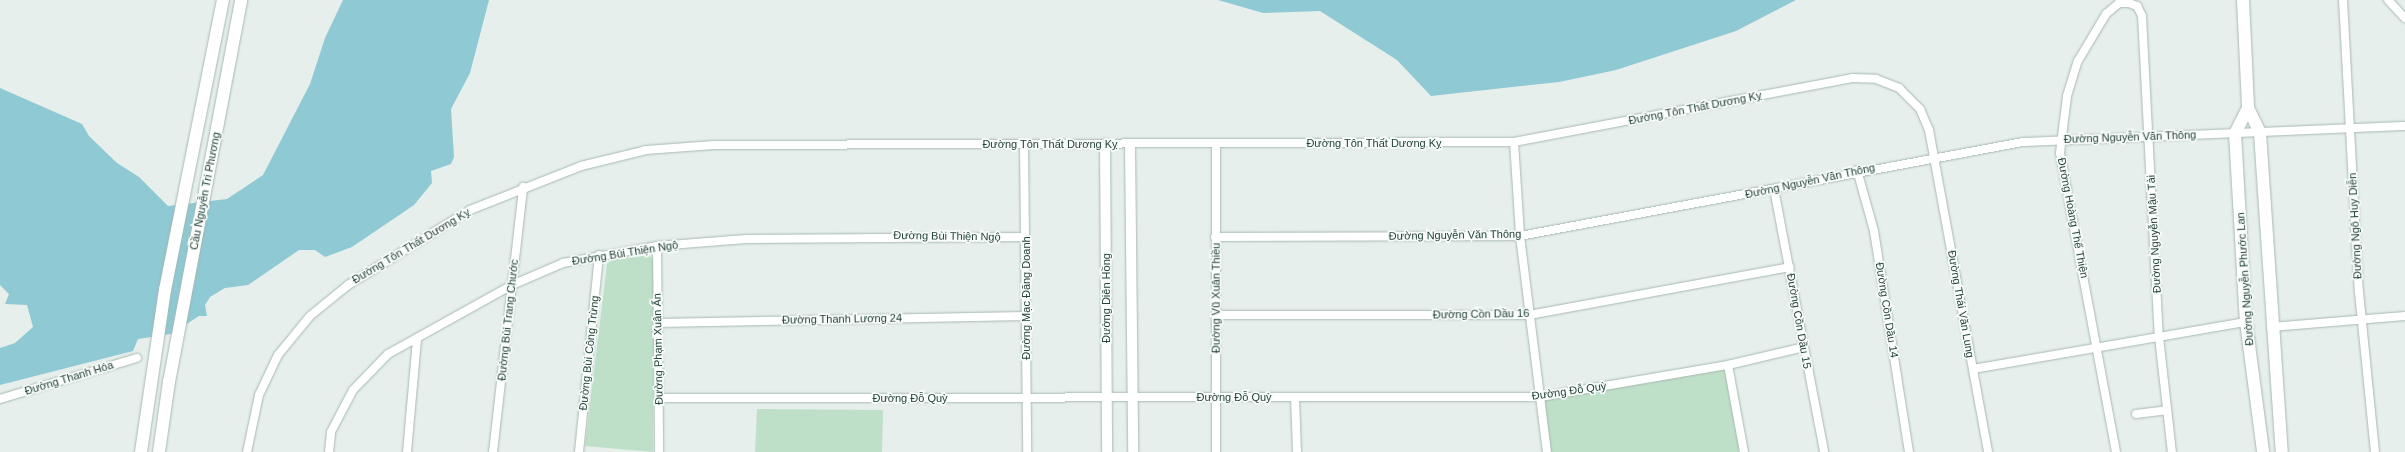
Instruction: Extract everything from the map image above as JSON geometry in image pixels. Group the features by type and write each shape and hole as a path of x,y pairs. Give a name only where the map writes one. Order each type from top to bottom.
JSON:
{"main road":[{"name":"Cầu Nguyễn Tri Phương","path":"141,452 151,379 223,0"},
{"name":"Cầu Nguyễn Tri Phương","path":"159,452 169,382 241,0"},
{"name":"Đường Nguyễn Phước Lan","path":"2243,0 2248,108 2260,133 2271,327 2282,452"},
{"path":"2235,133 2248,108"},
{"name":"Đường Nguyễn Phước Lan","path":"2235,133 2246,322 2263,452"}],"street":[{"name":"Đường Ngô Huy Diễn","path":"2343,0 2362,320 2375,452"},
{"path":"2388,0 2405,18"},
{"name":"Đường Hoàng Thế Thiện","path":"2116,452 2098,348 2060,153 2068,96 2078,61 2090,35 2119,3 2137,6 2142,16"},
{"name":"Đường Nguyễn Mậu Tài","path":"2142,16 2159,337 2172,452"},
{"name":"Đường Tôn Thất Dương Kỵ","path":"247,452 259,395 278,355 310,316 348,285 421,238 470,210 523,187 581,166 646,150 714,145 1514,142 1852,78 1876,79 1899,88 1920,109 1935,156"},
{"name":"Đường Nguyễn Văn Thông","path":"1215,237 1520,236 1774,189 1856,170 2002,144 2148,135 2260,133 2350,126 2405,126"},
{"path":"1514,142 1520,236 1547,452"},
{"name":"Đường Vũ Xuân Thiều","path":"1216,143 1216,452"},
{"name":"Đường Mạc Đăng Doanh","path":"1024,144 1027,452"},
{"name":"Đường Diên Hồng","path":"1105,144 1107,452"},
{"path":"1130,144 1133,452"},
{"name":"Đường Thái Văn Lung","path":"1935,156 1988,452"},
{"name":"Đường Cồn Dầu 14","path":"1856,170 1874,231 1909,452"},
{"name":"Đường Bùi Trang Chước","path":"493,452 523,187"},
{"name":"Đường Cồn Dầu 15","path":"1774,189 1824,452"},
{"name":"Đường Bùi Thiện Ngộ","path":"329,452 331,432 353,390 388,354 417,340 512,286 563,263 599,255 657,246 854,235 1025,237"},
{"name":"Đường Phạm Xuân Ẩn","path":"657,246 660,398 659,452"},
{"name":"Đường Bùi Công Trừng","path":"579,452 599,255"},
{"name":"Đường Cồn Dầu 16","path":"1216,315 1529,315 1790,267"},
{"name":"Đường Thanh Lương 24","path":"658,323 1026,316"},
{"path":"2271,327 2405,316"},
{"path":"1973,369 2246,322"},
{"path":"407,452 417,340"},
{"name":"Đường Đỗ Quỳ","path":"660,398 1540,398 1728,365 1804,347"},
{"name":"Đường Thanh Hóa","path":"0,399 137,358"},
{"path":"1728,365 1744,452"},
{"path":"1295,397 1297,452"},
{"path":"2136,414 2167,410"}],"green space":[{"path":"649,255 654,260 653,452 585,446 607,264 612,260"},
{"path":"1728,365 1744,452 1547,452 1540,397"},
{"path":"757,409 883,410 882,452 755,452"}],"water":[{"path":"343,0 489,0 470,73 451,109 454,157 451,164 431,171 432,183 414,205 352,247 325,257 315,250 299,250 248,285 225,288 210,297 205,305 207,316 199,316 171,334 138,339 133,351 0,385 0,348 15,343 33,327 27,305 5,304 9,294 0,285 0,88 82,124 89,136 117,163 139,177 168,206 227,199 263,175 310,84 325,38"},
{"path":"1218,0 1796,0 1736,31 1616,70 1559,82 1431,96 1397,60 1320,11 1263,13"}]}
